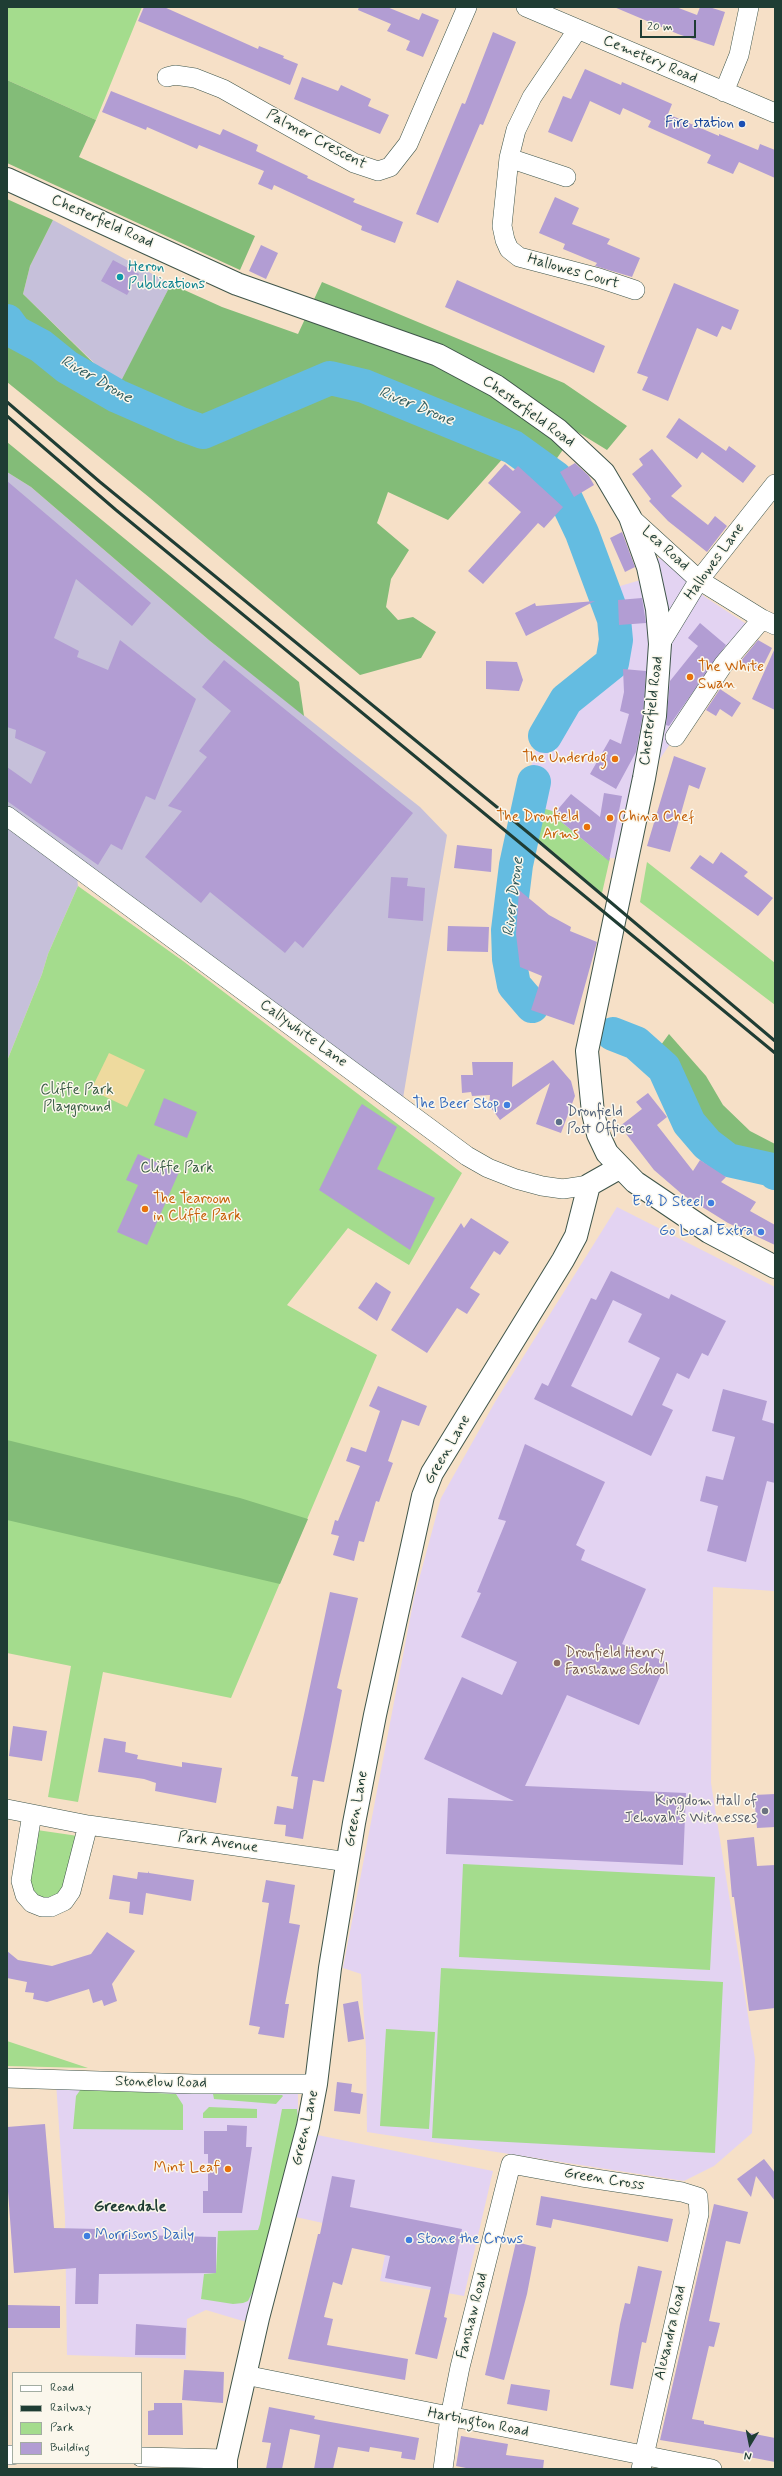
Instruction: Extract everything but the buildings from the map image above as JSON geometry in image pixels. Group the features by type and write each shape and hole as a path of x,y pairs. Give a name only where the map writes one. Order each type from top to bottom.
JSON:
{"main road":[{"name":"Chesterfield Road","path":"7,179 237,284 438,355 496,386 558,430 589,457 604,473 630,517 648,567 657,609 660,644 655,716 644,778 587,1051 589,1092 598,1134 607,1153 619,1168 635,1182 709,1232 775,1267"},
{"name":"Callywhite Lane","path":"589,1185 619,1168"},
{"name":"Green Lane","path":"226,2464 245,2375 308,2126 316,2084 330,1968 348,1862 375,1715 423,1496 432,1473 563,1260 576,1236 589,1185"}],"street":[{"name":"Palmer Crescent","path":"167,77 175,75 195,78 223,89 354,163 378,171 390,167 408,144 467,7"},
{"name":"Cemetery Road","path":"526,7 775,113"},
{"path":"724,92 738,55 750,7"},
{"name":"Hallowes Court","path":"578,29 532,97 516,130 509,158 502,226 509,249 519,257 599,278 635,290"},
{"path":"509,158 566,177"},
{"name":"Hallowes Lane","path":"660,644 699,580 775,484"},
{"name":"Lea Road","path":"630,517 699,580 768,622 723,665 675,737"},
{"name":"Callywhite Lane","path":"7,816 467,1156 488,1168 516,1179 542,1186 563,1189 589,1185"},
{"name":"Park Avenue","path":"7,1809 88,1825 348,1862"},
{"path":"32,1814 21,1881 25,1895 32,1903 42,1907 51,1907 64,1902 71,1891 88,1825"},
{"name":"Stonelow Road","path":"7,2078 193,2084 316,2084"},
{"name":"Green Cross","path":"511,2164 582,2178 682,2192 698,2197"},
{"name":"Fanshaw Road","path":"443,2469 450,2417 511,2164"},
{"name":"Alexandra Road","path":"642,2462 699,2214 698,2197"},
{"name":"Hartington Road","path":"245,2375 450,2417 642,2462 712,2469"},
{"path":"142,2457 226,2464"}],"shaded area":[{"path":"53,220 171,284 119,387 23,294 30,266"},
{"path":"7,472 31,487 210,641 420,807 447,835 400,1116 77,877 78,886 48,954 42,974 7,1061"},
{"path":"653,558 660,558 705,597 751,627 657,763 635,859 610,858 603,856 553,815 521,802 541,731 551,712 576,685 609,662 593,594 644,579"},
{"name":"Dronfield Henry Fanshawe School","path":"617,1207 775,1287 775,1591 713,1587 711,1783 755,2059 752,2133 714,2166 684,2181 367,2132 366,2049 361,1974 343,1968 414,1598 441,1498 495,1402"},
{"path":"56,2082 298,2092 298,2131 493,2171 464,2296 380,2281 385,2255 323,2223 291,2216 253,2324 206,2310 187,2319 186,2359 67,2355 65,2217"}],"green space":[{"path":"7,7 142,7 96,120 7,80"},
{"path":"7,80 96,120 79,157 255,236 240,270 7,163"},
{"path":"7,199 53,220 30,266 23,294 118,387 171,284 222,307 298,334 322,282 564,383 627,426 607,450 576,431 541,481 506,455 448,520 388,492 377,523 409,550 391,579 386,607 398,620 413,617 436,632 421,658 360,675 150,498 7,382"},
{"path":"7,442 299,682 304,716 210,641 31,487 7,472"},
{"path":"521,802 556,812 553,815 603,856 610,858 602,893 518,822"},
{"path":"647,862 775,963 775,1005 640,902"},
{"name":"Cliffe Park","path":"78,886 183,961 462,1173 409,1265 348,1228 287,1305 377,1355 231,1698 103,1672 78,1802 48,1797 71,1666 7,1653 7,1061 42,974 48,954"},
{"path":"669,1034 706,1076 723,1105 750,1131 775,1144 775,1173 773,1170 728,1160 707,1144 689,1123 679,1098 644,1068"},
{"path":"7,1440 240,1498 308,1519 280,1584 7,1520"},
{"path":"37,1830 78,1836 65,1890 48,1901 30,1893 29,1881"},
{"path":"463,1864 715,1877 710,1970 459,1957"},
{"path":"441,1968 723,1982 715,2153 432,2138"},
{"path":"386,2029 435,2032 429,2129 380,2126"},
{"path":"7,2041 88,2068 7,2066"},
{"path":"81,2089 176,2094 183,2105 183,2130 73,2129 76,2096"},
{"path":"213,2094 283,2096 276,2104 214,2099"},
{"path":"209,2107 257,2109 257,2118 203,2118 203,2113"},
{"path":"282,2109 297,2109 298,2118 257,2283 248,2301 243,2303 233,2304 201,2299 204,2274 216,2273 218,2231 258,2230"}],"sand":[{"path":"109,1053 145,1070 127,1107 91,1090"}],"waterway":[{"name":"River Drone","path":"7,321 15,332 41,346 67,367 117,396 203,432 330,378 364,386 513,447 556,478 582,533 614,619 616,640 612,663 566,700 545,736"},
{"name":"River Drone","path":"532,1006 514,985 509,959 508,930 516,865 534,782"},
{"name":"River Drone","path":"613,1034 636,1043 664,1068 689,1123 707,1144 728,1160 773,1170 775,1173"}],"railway":[{"path":"7,402 100,482 531,835 775,1041"},
{"path":"7,416 116,510 775,1053"}],"place":[{"name":"Fire station","path":"742,124"},
{"name":"Heron Publications","path":"120,277"},
{"name":"The White Swan","path":"690,677"},
{"name":"The Underdog","path":"615,759"},
{"name":"China Chef","path":"610,818"},
{"name":"The Dronfield Arms","path":"587,827"},
{"name":"The Beer Stop","path":"507,1105"},
{"name":"Dronfield Post Office","path":"559,1122"},
{"name":"E & D Steel","path":"711,1203"},
{"name":"The Tearoom in Cliffe Park","path":"145,1209"},
{"name":"Go Local Extra","path":"761,1232"},
{"name":"Dronfield Henry Fanshawe School","path":"557,1663"},
{"name":"Kingdom Hall of Jehovah's Witnesses","path":"765,1811"},
{"name":"Mint Leaf","path":"228,2169"},
{"name":"Morrisons Daily","path":"87,2236"},
{"name":"Stone the Crows","path":"409,2240"}],"district":[{"name":"Greendale","path":"130,2208"}],"park label":[{"name":"Cliffe Park Playground","path":"77,1100"}]}
